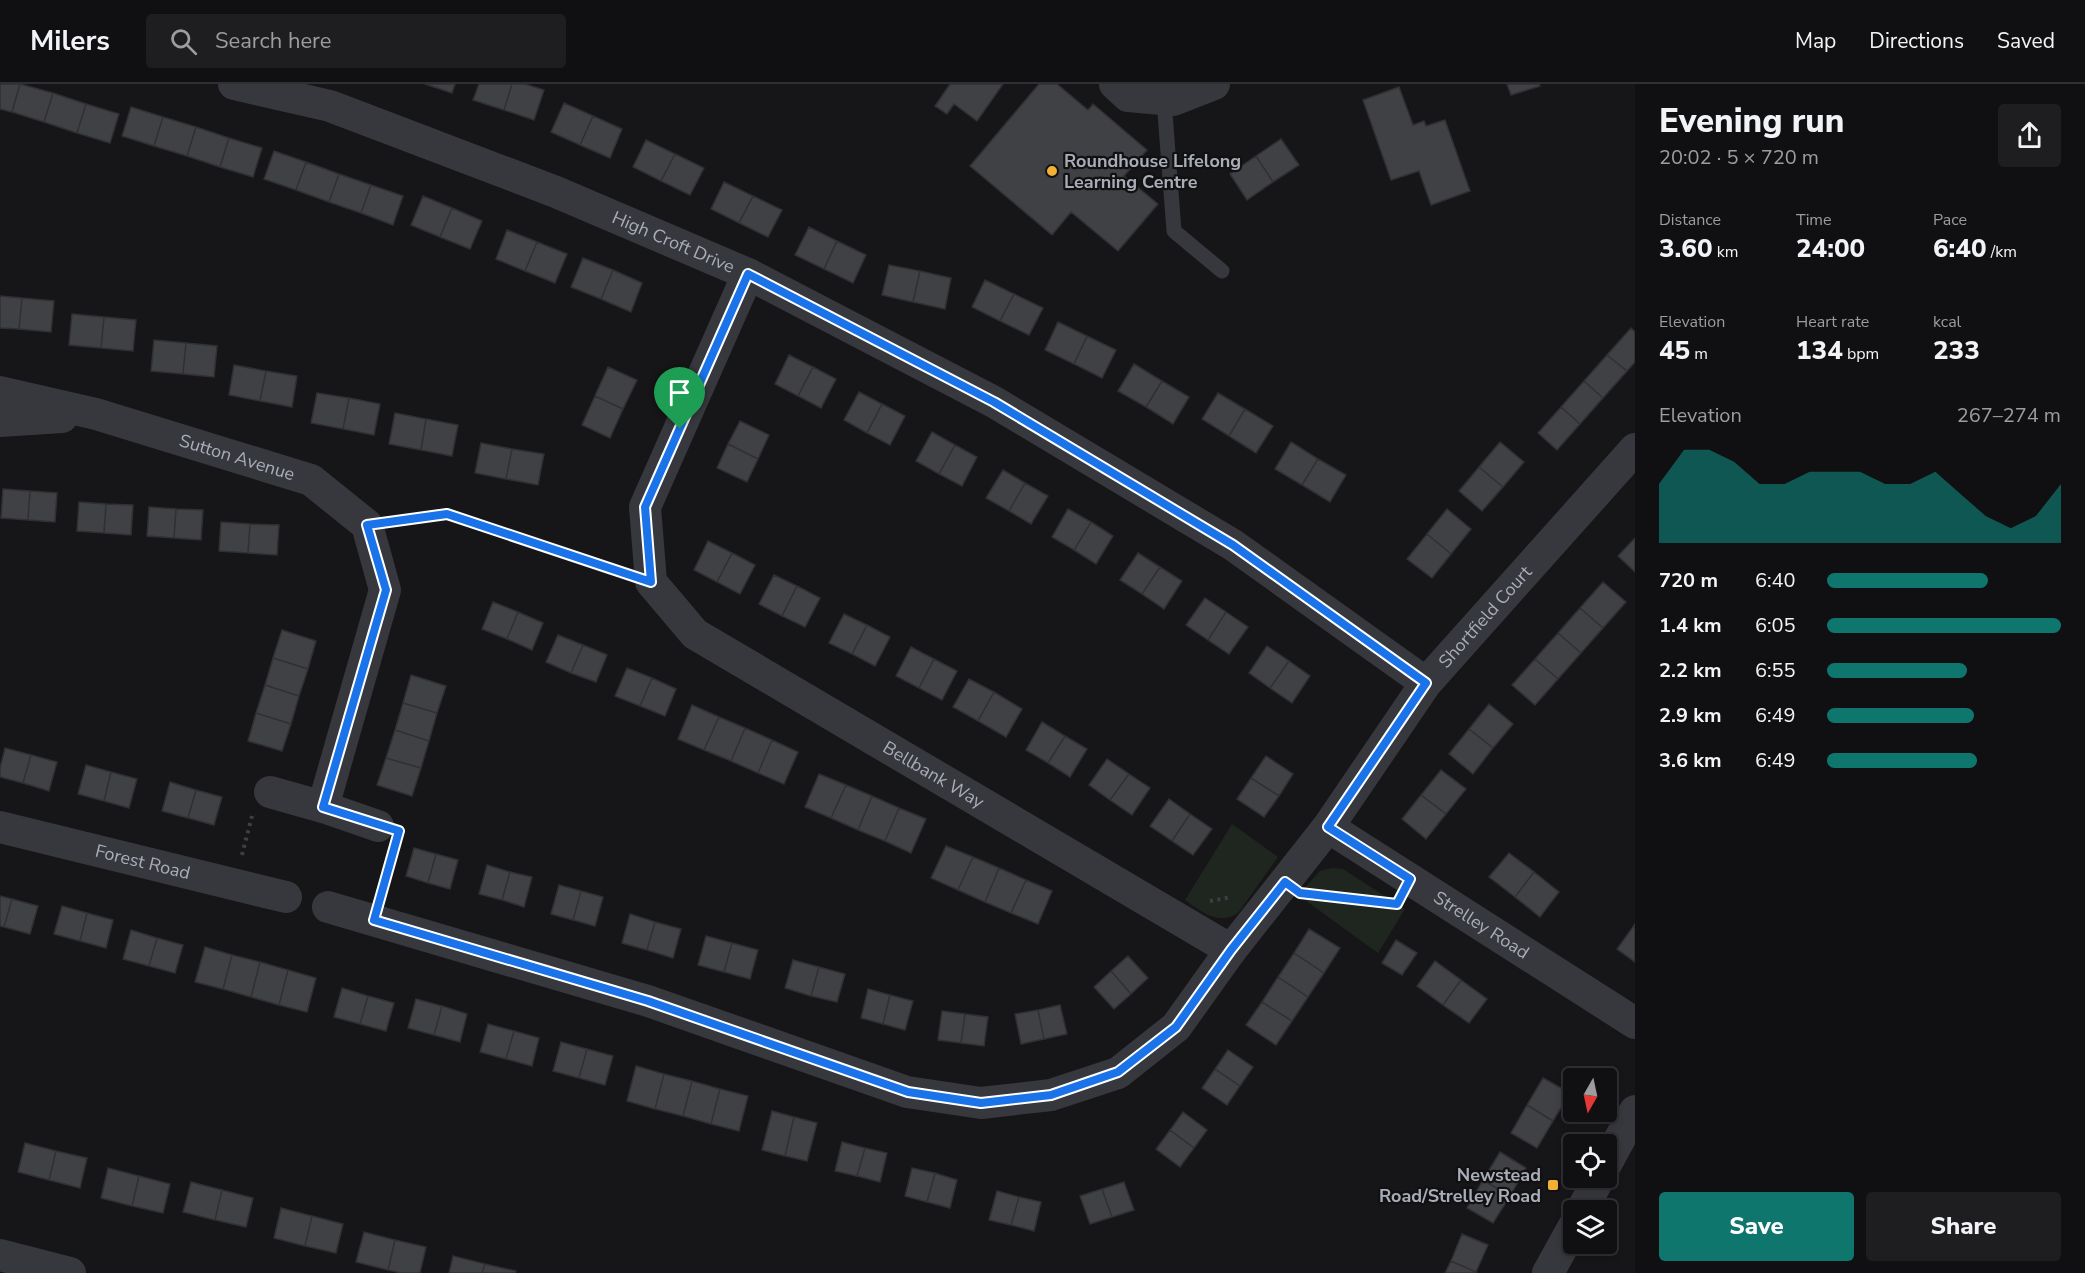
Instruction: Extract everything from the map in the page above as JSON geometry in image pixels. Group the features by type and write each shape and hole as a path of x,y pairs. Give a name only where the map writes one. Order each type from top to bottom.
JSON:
{"street":[{"name":"High Croft Drive","path":"234,84 332,95 748,274 994,402 1223,539 1426,683"},
{"path":"1114,84 1128,96 1164,100 1173,100 1214,84"},
{"path":"651,582 645,507 748,274"},
{"name":"Sutton Avenue","path":"0,392 96,414 311,480 367,525"},
{"name":"Sutton Avenue","path":"0,421 96,414"},
{"name":"Shortfield Court","path":"328,907 648,1001 908,1092 981,1103 1051,1095 1118,1072 1176,1027 1231,950 1328,827 1426,683 1635,448"},
{"path":"323,807 386,590 367,525"},
{"name":"Bellbank Way","path":"651,582 695,634 1231,950"},
{"path":"270,792 378,826"},
{"name":"Forest Road","path":"0,827 286,897"},
{"name":"Strelley Road","path":"1328,827 1635,1023"},
{"path":"1617,1144 1635,1111"},
{"path":"1548,1273 1563,1246"},
{"path":"0,1255 70,1273"}],"lane":[{"path":"1164,100 1174,231 1222,271"}],"path":[{"path":"367,525 447,514 651,582"},
{"path":"234,884 259,791 270,792"},
{"path":"374,920 399,831 378,826"},
{"path":"1180,921 1191,904 1278,891 1397,904 1410,879"}],"shaded area":[{"path":"1232,824 1278,857 1238,913 1231,917 1217,918 1204,913 1185,900"},
{"path":"1332,868 1343,869 1405,909 1378,953 1298,895 1320,871"}],"building":[{"path":"0,84 20,84 12,112 0,109"},
{"path":"20,84 53,93 44,122 12,112"},
{"path":"425,84 455,84 452,93"},
{"path":"479,84 512,84 504,110 473,100"},
{"path":"512,84 525,84 544,90 534,120 504,110"},
{"path":"950,84 1003,84 977,121 954,104 947,114 935,106"},
{"name":"Roundhouse Lifelong Learning Centre","path":"1039,84 1057,84 1088,110 1093,104 1147,150 1124,176 1158,204 1118,251 1071,212 1052,235 970,166"},
{"path":"1507,84 1539,84 1540,86 1511,95"},
{"path":"1399,87 1413,125 1424,121 1426,126 1445,120 1470,191 1431,205 1419,171 1391,180 1363,100"},
{"path":"53,93 86,104 77,133 44,122"},
{"path":"564,103 593,116 580,145 551,132"},
{"path":"86,104 119,114 110,143 77,133"},
{"path":"131,107 163,117 154,146 122,136"},
{"path":"593,116 622,129 610,158 580,145"},
{"path":"163,117 196,127 187,156 154,146"},
{"path":"196,127 229,138 220,167 187,156"},
{"path":"229,138 262,148 253,177 220,167"},
{"path":"1281,139 1299,165 1273,182 1256,156"},
{"path":"646,140 675,154 661,181 633,167"},
{"path":"274,151 306,162 296,190 264,179"},
{"path":"675,154 704,168 690,195 661,181"},
{"path":"1256,156 1273,182 1247,200 1230,174"},
{"path":"306,162 339,174 329,202 296,190"},
{"path":"339,174 371,185 361,213 329,202"},
{"path":"724,182 753,196 739,223 711,209"},
{"path":"371,185 403,196 393,225 361,213"},
{"path":"423,196 452,208 440,237 411,225"},
{"path":"753,196 782,210 768,237 739,223"},
{"path":"452,208 482,221 470,249 440,237"},
{"path":"809,227 837,241 824,269 795,255"},
{"path":"507,230 537,242 525,271 496,259"},
{"path":"837,241 866,255 853,283 824,269"},
{"path":"537,242 567,254 555,283 525,271"},
{"path":"583,258 613,270 601,299 571,287"},
{"path":"889,265 920,271 913,302 882,295"},
{"path":"613,270 642,283 631,312 601,299"},
{"path":"920,271 951,278 945,309 913,302"},
{"path":"985,280 1014,294 1000,321 972,307"},
{"path":"1014,294 1043,308 1029,335 1000,321"},
{"path":"0,296 22,298 19,329 0,328"},
{"path":"22,298 54,301 51,332 19,329"},
{"path":"72,314 104,317 101,348 69,345"},
{"path":"104,317 136,320 133,351 101,348"},
{"path":"1058,322 1087,336 1074,364 1045,350"},
{"path":"1631,328 1635,332 1635,362 1627,371 1607,355"},
{"path":"1087,336 1116,350 1102,378 1074,364"},
{"path":"154,340 186,343 183,374 151,371"},
{"path":"186,343 217,346 214,377 183,374"},
{"path":"789,355 813,367 798,396 775,384"},
{"path":"1607,355 1627,371 1603,398 1584,381"},
{"path":"1134,364 1162,381 1146,407 1118,391"},
{"path":"234,365 266,371 260,401 229,395"},
{"path":"608,367 637,380 623,409 595,396"},
{"path":"813,367 836,379 821,408 798,396"},
{"path":"266,371 297,376 292,407 260,401"},
{"path":"1162,381 1189,397 1173,424 1146,407"},
{"path":"1584,381 1603,398 1580,424 1561,407"},
{"path":"859,392 882,404 867,433 844,420"},
{"path":"317,393 349,398 343,429 311,423"},
{"path":"1218,393 1245,409 1229,436 1202,419"},
{"path":"595,396 623,409 610,438 582,425"},
{"path":"349,398 380,404 374,435 343,429"},
{"path":"882,404 905,416 890,445 867,433"},
{"path":"1561,407 1580,424 1557,450 1538,433"},
{"path":"1245,409 1273,426 1256,453 1229,436"},
{"path":"395,413 426,419 421,450 389,444"},
{"path":"426,419 458,425 452,456 421,450"},
{"path":"740,421 769,435 758,459 728,444"},
{"path":"932,432 955,445 939,474 916,461"},
{"path":"1291,442 1318,459 1302,485 1275,469"},
{"path":"1500,442 1524,462 1503,487 1479,467"},
{"path":"481,443 512,449 506,479 475,473"},
{"path":"728,444 758,459 747,482 717,468"},
{"path":"955,445 977,457 962,486 939,474"},
{"path":"512,449 544,454 538,485 506,479"},
{"path":"1318,459 1346,475 1330,502 1302,485"},
{"path":"1479,467 1503,487 1482,511 1459,491"},
{"path":"1003,470 1025,483 1009,511 986,498"},
{"path":"1025,483 1048,496 1031,524 1009,511"},
{"path":"3,489 30,491 28,520 1,518"},
{"path":"30,491 57,493 55,522 28,520"},
{"path":"79,502 106,504 104,533 77,531"},
{"path":"106,504 133,505 131,535 104,533"},
{"path":"149,507 176,509 174,538 147,536"},
{"path":"176,509 203,510 201,540 174,538"},
{"path":"1068,509 1091,522 1074,550 1052,537"},
{"path":"1447,509 1471,529 1451,554 1427,534"},
{"path":"221,522 250,524 248,553 219,551"},
{"path":"1091,522 1113,536 1096,564 1074,550"},
{"path":"250,524 279,525 277,555 248,553"},
{"path":"1427,534 1451,554 1432,578 1407,559"},
{"path":"1635,538 1635,572 1618,556"},
{"path":"708,541 732,553 717,582 694,570"},
{"path":"732,553 755,565 740,594 717,582"},
{"path":"1138,553 1160,567 1142,594 1120,580"},
{"path":"1160,567 1182,581 1164,609 1142,594"},
{"path":"774,575 797,586 782,616 759,604"},
{"path":"1603,582 1626,602 1603,628 1580,608"},
{"path":"797,586 820,598 805,627 782,616"},
{"path":"1205,598 1226,612 1208,640 1186,625"},
{"path":"493,602 518,612 507,639 482,629"},
{"path":"1580,608 1603,628 1581,653 1558,633"},
{"path":"518,612 543,623 532,650 507,639"},
{"path":"1226,612 1248,627 1229,654 1208,640"},
{"path":"844,614 867,625 852,654 829,643"},
{"path":"867,625 890,637 875,666 852,654"},
{"path":"282,630 316,641 308,669 273,658"},
{"path":"1558,633 1581,653 1558,679 1535,659"},
{"path":"558,635 583,645 571,673 546,662"},
{"path":"583,645 607,655 596,682 571,673"},
{"path":"1267,646 1289,661 1270,688 1249,673"},
{"path":"911,647 934,659 919,688 896,676"},
{"path":"273,658 308,669 299,696 265,685"},
{"path":"934,659 957,671 942,700 919,688"},
{"path":"1535,659 1558,679 1535,705 1512,685"},
{"path":"1289,661 1310,676 1292,703 1270,688"},
{"path":"627,668 652,678 640,706 615,696"},
{"path":"411,675 446,686 437,713 403,703"},
{"path":"652,678 676,689 665,716 640,706"},
{"path":"969,679 994,692 978,721 953,707"},
{"path":"265,685 299,696 291,724 256,713"},
{"path":"994,692 1022,709 1006,737 978,721"},
{"path":"403,703 437,713 429,741 395,730"},
{"path":"1489,704 1513,724 1493,748 1469,729"},
{"path":"692,705 719,717 704,750 678,739"},
{"path":"256,713 291,724 282,751 248,741"},
{"path":"719,717 745,728 731,761 704,750"},
{"path":"1042,722 1065,736 1048,763 1026,750"},
{"path":"745,728 772,740 758,773 731,761"},
{"path":"1469,729 1493,748 1473,774 1449,754"},
{"path":"395,730 429,741 421,768 386,758"},
{"path":"1065,736 1087,749 1070,777 1048,763"},
{"path":"772,740 798,752 784,784 758,773"},
{"path":"5,748 31,755 23,783 0,777"},
{"path":"31,755 57,762 49,791 23,783"},
{"path":"1266,756 1293,774 1279,796 1251,778"},
{"path":"386,758 421,768 412,796 377,785"},
{"path":"1107,759 1129,774 1110,800 1089,785"},
{"path":"86,765 111,772 104,801 78,794"},
{"path":"1441,770 1466,789 1446,814 1421,795"},
{"path":"111,772 137,779 129,808 104,801"},
{"path":"819,774 846,785 831,818 805,807"},
{"path":"1129,774 1150,788 1132,815 1110,800"},
{"path":"1251,778 1279,796 1264,817 1237,799"},
{"path":"170,782 196,790 188,818 162,811"},
{"path":"846,785 872,796 858,830 831,818"},
{"path":"196,790 222,797 214,825 188,818"},
{"path":"1421,795 1446,814 1426,839 1402,819"},
{"path":"872,796 899,808 885,841 858,830"},
{"path":"1169,799 1190,814 1172,841 1150,826"},
{"path":"899,808 926,819 911,853 885,841"},
{"path":"1190,814 1212,829 1193,855 1172,841"},
{"path":"946,846 973,857 958,890 931,878"},
{"path":"414,848 436,854 428,883 406,876"},
{"path":"1509,853 1534,872 1515,897 1489,877"},
{"path":"436,854 458,860 450,889 428,883"},
{"path":"973,857 999,868 985,902 958,890"},
{"path":"487,865 510,872 502,900 479,894"},
{"path":"999,868 1026,880 1011,913 985,902"},
{"path":"510,872 532,877 524,907 502,900"},
{"path":"1534,872 1559,892 1540,917 1515,897"},
{"path":"1026,880 1052,891 1038,924 1011,913"},
{"path":"559,885 581,891 573,920 551,914"},
{"path":"581,891 603,897 595,926 573,920"},
{"path":"0,896 12,899 4,927 0,926"},
{"path":"12,899 38,906 30,934 4,927"},
{"path":"62,906 87,913 80,941 54,934"},
{"path":"87,913 113,920 106,948 80,941"},
{"path":"630,914 655,922 647,950 622,943"},
{"path":"655,922 681,929 673,958 647,950"},
{"path":"1635,924 1635,962 1617,949"},
{"path":"1309,929 1340,948 1324,973 1294,953"},
{"path":"131,930 157,938 149,966 123,959"},
{"path":"706,936 732,943 724,972 698,965"},
{"path":"157,938 183,945 175,973 149,966"},
{"path":"1396,940 1417,953 1402,975 1382,963"},
{"path":"732,943 758,950 750,979 724,972"},
{"path":"205,947 232,955 223,989 195,982"},
{"path":"1294,953 1324,973 1308,997 1278,977"},
{"path":"232,955 260,962 251,997 223,989"},
{"path":"1128,956 1148,978 1131,994 1111,971"},
{"path":"793,960 819,967 811,996 785,988"},
{"path":"1435,961 1461,980 1443,1005 1417,986"},
{"path":"260,962 288,970 279,1005 251,997"},
{"path":"819,967 845,974 837,1002 811,996"},
{"path":"288,970 316,978 307,1012 279,1005"},
{"path":"1111,971 1131,994 1114,1009 1094,987"},
{"path":"1278,977 1308,997 1292,1021 1262,1002"},
{"path":"1461,980 1487,999 1469,1023 1443,1005"},
{"path":"342,988 368,996 360,1024 334,1017"},
{"path":"868,989 890,995 883,1024 861,1018"},
{"path":"890,995 913,1001 905,1030 883,1024"},
{"path":"368,996 394,1003 386,1031 360,1024"},
{"path":"416,999 442,1006 434,1035 408,1028"},
{"path":"1262,1002 1292,1021 1276,1045 1246,1025"},
{"path":"1060,1005 1067,1034 1044,1039 1038,1010"},
{"path":"442,1006 467,1014 460,1042 434,1035"},
{"path":"1038,1010 1044,1039 1021,1044 1015,1014"},
{"path":"942,1011 965,1014 961,1043 938,1040"},
{"path":"965,1014 988,1017 984,1046 961,1043"},
{"path":"488,1024 514,1031 506,1059 480,1052"},
{"path":"514,1031 539,1038 532,1066 506,1059"},
{"path":"561,1042 587,1049 579,1078 553,1071"},
{"path":"587,1049 613,1056 605,1085 579,1078"},
{"path":"1228,1050 1253,1067 1240,1086 1215,1069"},
{"path":"636,1066 664,1074 655,1109 627,1101"},
{"path":"1215,1069 1240,1086 1227,1105 1202,1088"},
{"path":"664,1074 692,1081 683,1116 655,1109"},
{"path":"1543,1078 1563,1089 1563,1105 1553,1121 1527,1105"},
{"path":"692,1081 720,1089 711,1124 683,1116"},
{"path":"720,1089 748,1096 739,1131 711,1124"},
{"path":"1527,1105 1553,1121 1537,1148 1511,1133"},
{"path":"772,1111 794,1117 785,1156 762,1150"},
{"path":"1183,1112 1207,1130 1194,1148 1170,1130"},
{"path":"794,1117 817,1123 807,1161 785,1156"},
{"path":"1170,1130 1194,1148 1180,1167 1156,1149"},
{"path":"842,1142 865,1148 857,1176 835,1171"},
{"path":"25,1143 56,1151 49,1180 18,1172"},
{"path":"865,1148 887,1153 880,1182 857,1176"},
{"path":"56,1151 87,1158 80,1188 49,1180"},
{"path":"1500,1152 1526,1168 1510,1196 1483,1180"},
{"path":"108,1168 139,1176 132,1206 101,1198"},
{"path":"912,1168 935,1173 927,1202 905,1196"},
{"path":"935,1173 957,1180 950,1208 927,1202"},
{"path":"139,1176 170,1184 163,1213 132,1206"},
{"path":"1483,1180 1510,1196 1493,1223 1467,1208"},
{"path":"191,1182 222,1190 215,1220 183,1212"},
{"path":"1124,1182 1134,1210 1112,1217 1102,1189"},
{"path":"1102,1189 1112,1217 1090,1224 1080,1196"},
{"path":"222,1190 253,1198 246,1227 215,1220"},
{"path":"997,1191 1019,1197 1011,1225 989,1220"},
{"path":"1019,1197 1041,1202 1034,1231 1011,1225"},
{"path":"281,1208 312,1216 305,1246 274,1238"},
{"path":"312,1216 343,1224 336,1253 305,1246"},
{"path":"364,1232 395,1240 388,1270 356,1262"},
{"path":"1462,1234 1488,1245 1476,1272 1451,1261"},
{"path":"395,1240 426,1247 420,1273 388,1270"},
{"path":"453,1256 485,1264 482,1273 449,1273"},
{"path":"1451,1261 1476,1272 1476,1273 1445,1273"},
{"path":"485,1264 516,1271 515,1273 482,1273"}],"place":[{"name":"Roundhouse Lifelong Learning Centre","path":"1052,171"},
{"name":"Newstead Road/Strelley Road","path":"1553,1185"}],"route":[{"path":"748,274 994,402 1233,545 1426,683 1328,827 1410,879 1397,904 1300,893 1285,882 1231,950 1176,1027 1118,1072 1051,1095 981,1103 908,1092 648,1001 374,920 399,831 323,807 386,590 367,525 447,514 651,582 645,507 680,429 748,274"}]}
